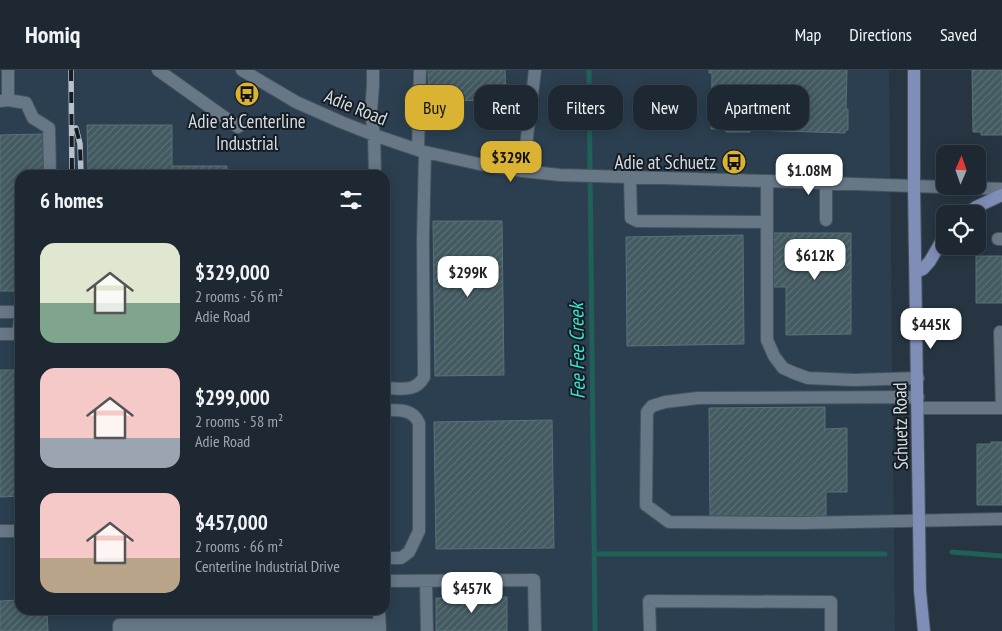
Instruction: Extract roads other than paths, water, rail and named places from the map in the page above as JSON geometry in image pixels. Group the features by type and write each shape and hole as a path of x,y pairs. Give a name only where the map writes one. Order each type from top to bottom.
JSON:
{"main road":[{"name":"Schuetz Road","path":"914,70 920,591 924,631"},
{"path":"979,205 1001,188"},
{"path":"916,272 930,261 936,251"}],"street":[{"path":"8,70 4,100 26,103 33,118 49,128 50,170"},
{"path":"158,70 238,127"},
{"name":"Adie Road","path":"242,70 296,102 374,135 422,151 479,164 523,171 560,175 616,177 1001,188"},
{"path":"373,70 371,112 375,170"},
{"path":"390,388 413,388 420,384 424,377 420,70"},
{"path":"523,171 535,70"},
{"path":"630,177 631,218 637,221 766,222"},
{"path":"767,180 767,340 774,356 783,368 808,378 854,380 918,378"},
{"path":"826,183 826,220"},
{"path":"0,312 15,312"},
{"path":"1000,332 1002,408 918,402 698,398 665,402 652,406 647,412 646,505 669,522 803,523 1002,520"},
{"path":"0,334 15,334"},
{"path":"390,410 409,412 416,417 419,423 420,531 409,552 401,558 390,558"},
{"path":"0,531 15,531"},
{"path":"390,581 534,580 535,631"},
{"path":"426,581 427,631"},
{"path":"650,631 649,601 831,602 831,631"},
{"path":"119,631 119,625 380,628 379,615"}],"waterway":[{"name":"Fee Fee Creek","path":"589,70 595,631"},
{"path":"952,552 1002,556"},
{"path":"594,554 885,554"}],"railway":[{"path":"71,70 72,170"},
{"path":"76,128 80,144 81,170"}],"place":[{"name":"Adie at Centerline Industrial","path":"247,94"},
{"name":"Adie at Schuetz","path":"734,162"}]}
